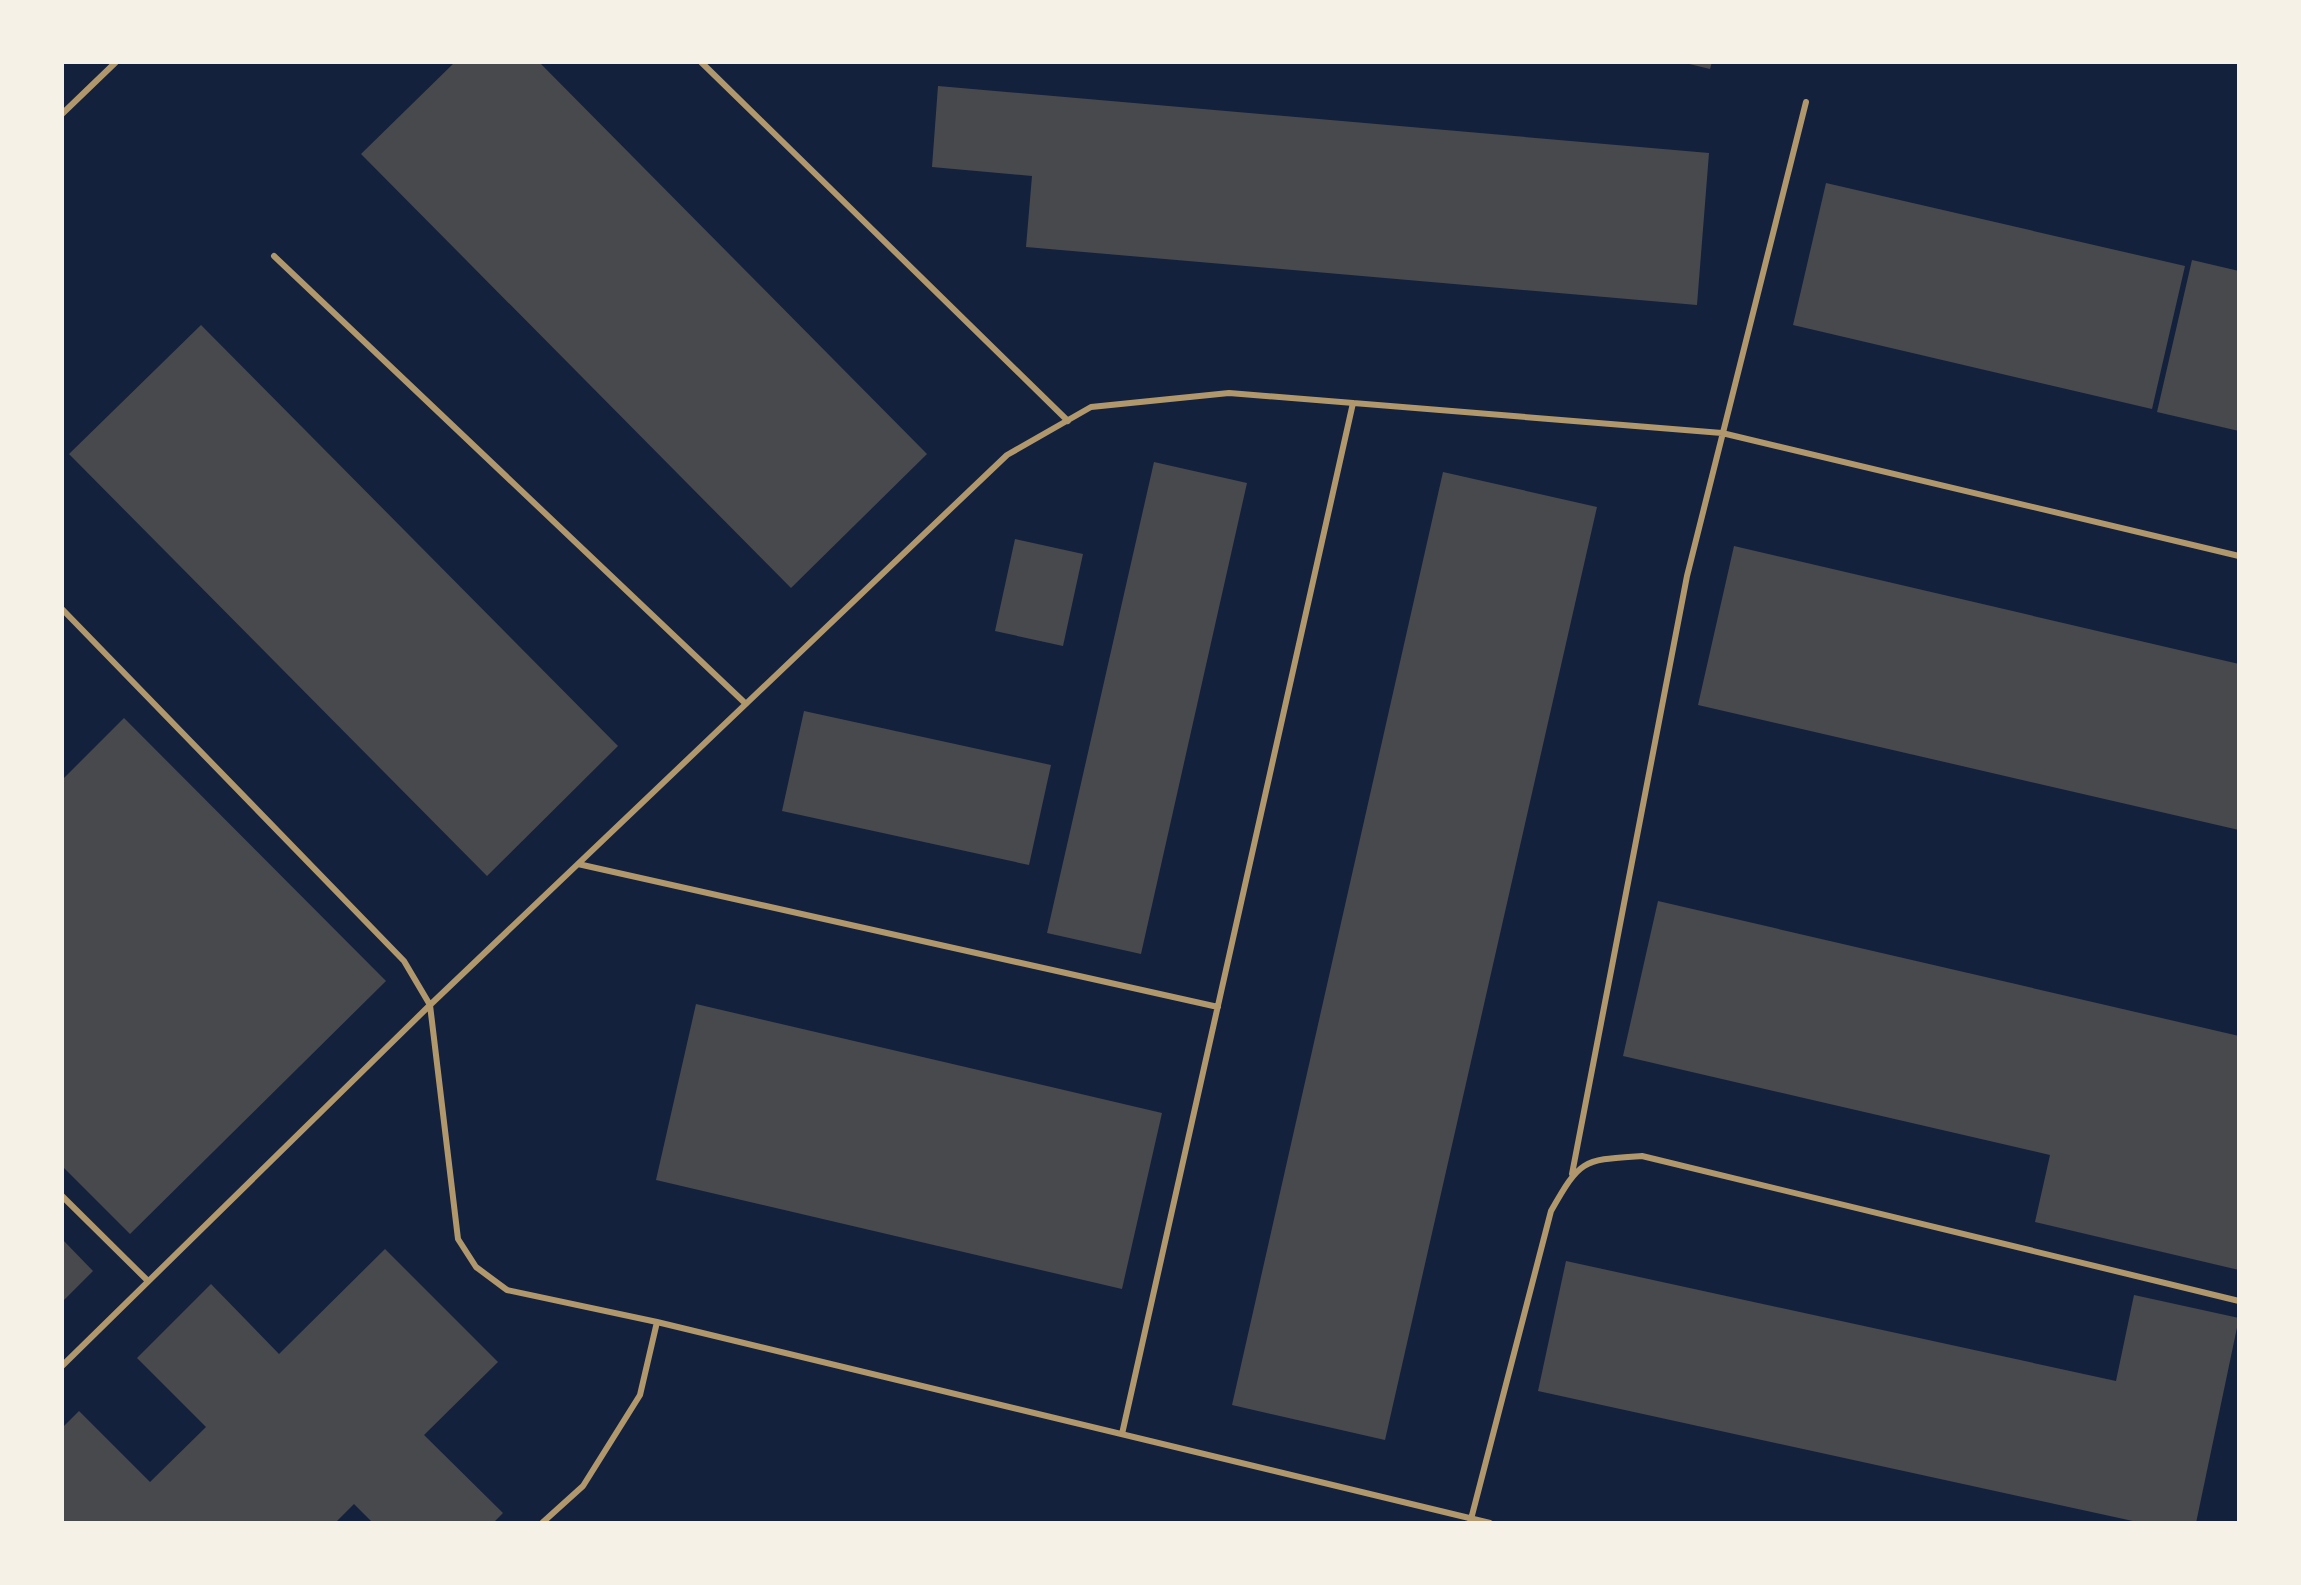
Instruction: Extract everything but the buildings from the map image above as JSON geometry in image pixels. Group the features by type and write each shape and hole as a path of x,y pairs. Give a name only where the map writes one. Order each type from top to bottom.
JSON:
{"lane":[{"path":"62,114 116,62"},
{"path":"701,62 1068,421"},
{"path":"1471,1521 1551,1211 1572,1174 1687,576 1806,102"},
{"path":"274,256 746,704"},
{"path":"62,1366 430,1005 1007,455 1091,407 1229,393 1722,433 2239,556"},
{"path":"1122,1434 1353,403"},
{"path":"62,609 404,961 430,1005 458,1239 476,1267 507,1290 657,1322 1471,1521 1490,1523"},
{"path":"578,864 1218,1007"},
{"path":"1572,1174 1596,1159 1642,1156 2239,1301"},
{"path":"62,1196 148,1281"},
{"path":"542,1523 583,1486 640,1395 657,1322"}]}
